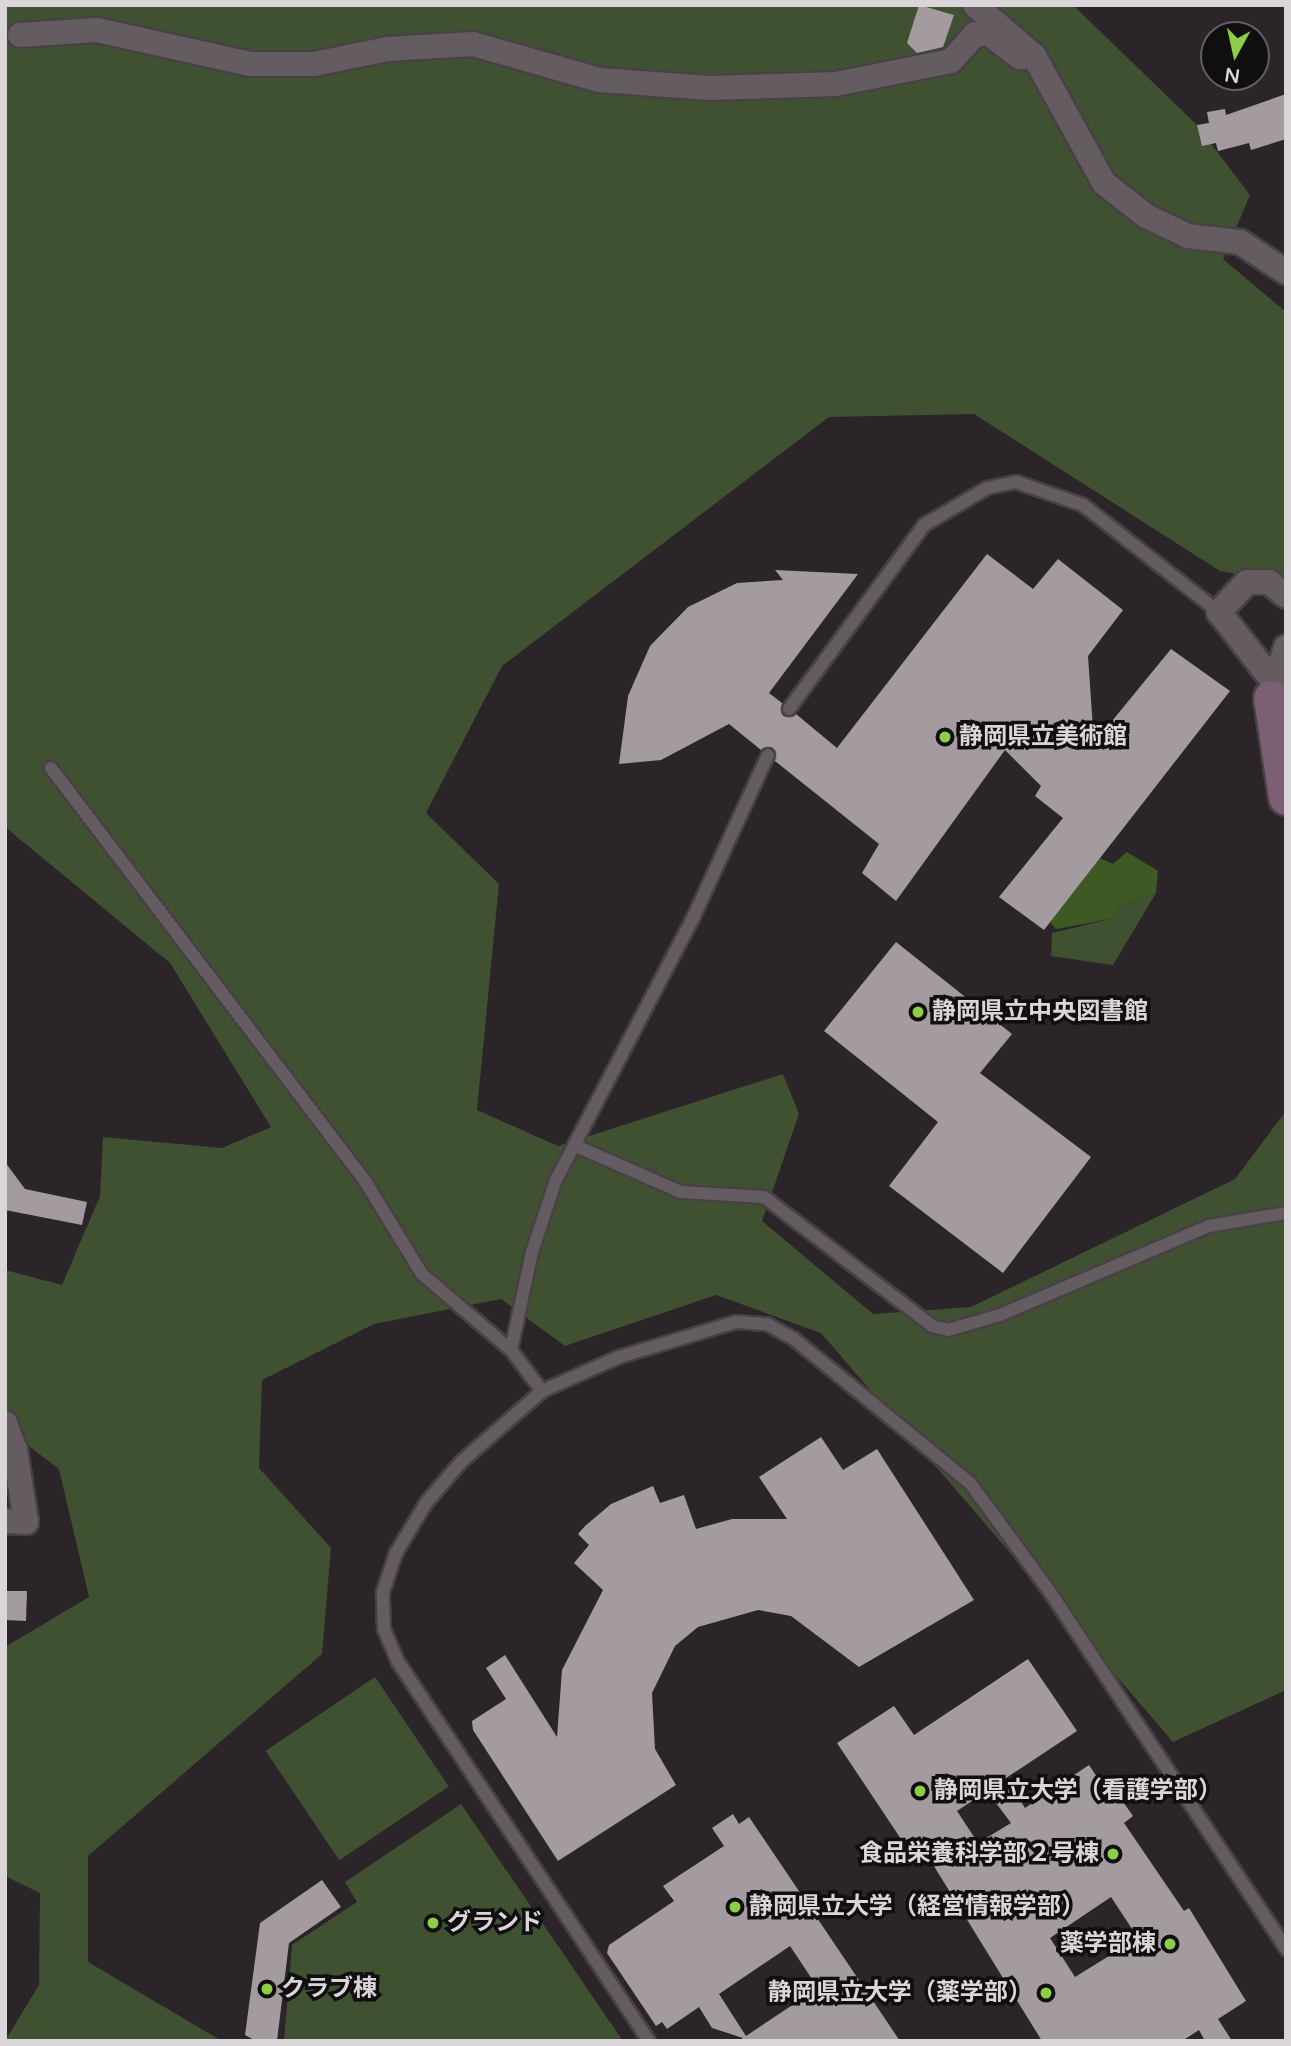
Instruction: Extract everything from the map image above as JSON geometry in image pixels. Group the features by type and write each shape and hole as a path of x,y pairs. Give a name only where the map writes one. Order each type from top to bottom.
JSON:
{"street":[{"path":"975,5 1034,56 1104,183 1146,216 1188,236 1240,242 1286,272"},
{"path":"20,35 97,30 250,64 314,64 387,49 473,44 599,80 710,88 836,84 938,64 961,54 975,34 989,34 1020,57 1034,56"},
{"path":"1272,689 1219,612 1247,582 1269,582 1286,596"},
{"path":"1286,647 1272,689 1286,797"},
{"path":"5,1423 26,1522 5,1521"}],"lane":[{"path":"789,709 923,525 1006,484 1049,488 1083,505 1219,612"},
{"path":"511,1350 532,1252 556,1180 576,1146 768,755"},
{"path":"51,768 365,1181 422,1274 511,1350 542,1391"},
{"path":"576,1146 681,1192 764,1197 932,1326 948,1330 1000,1315 1209,1226 1286,1213"},
{"path":"649,2041 398,1662 384,1629 383,1592 392,1566 426,1503 461,1462 542,1391 619,1357 736,1322 767,1324 794,1339 970,1483 1050,1592 1286,1949"}],"shaded area":[{"path":"5,5 1073,5 1197,125 1250,195 1223,259 1286,312 1286,583 1220,571 974,414 829,417 502,666 426,813 499,884 477,1110 558,1146 783,1074 799,1114 762,1221 873,1314 971,1307 1235,1179 1286,1111 1286,1690 1173,1742 821,1333 716,1295 565,1346 501,1299 374,1324 262,1380 259,1468 331,1548 322,1654 88,1856 88,1962 222,2041 5,2041 39,1985 40,1893 5,1876 5,1647 89,1597 59,1469 5,1428 5,1270 62,1285 100,1196 103,1137 222,1148 271,1127 170,963 5,827"},
{"path":"1127,852 1158,871 1156,893 1123,905 1110,919 1056,929 1050,922 1100,858 1113,864"},
{"path":"1156,893 1113,965 1051,956 1052,933 1110,919 1123,905"},
{"path":"375,1677 449,1786 339,1860 266,1751"},
{"name":"グランド","path":"461,1804 623,2041 284,2041 292,1945 357,1902 345,1882"}],"building":[{"path":"919,5 954,15 943,47 917,53 907,43"},
{"path":"1286,94 1286,139 1251,150 1249,143 1218,151 1216,143 1202,146 1197,125 1209,123 1207,112 1225,109 1226,115"},
{"path":"987,554 1033,589 1058,559 1123,610 1088,656 1094,743 1171,649 1230,691 1044,930 999,897 1063,818 1035,796 1041,786 1005,750 896,901 862,873 879,844 775,761 772,747 761,750 729,724 661,760 619,764 628,696 650,646 688,607 737,583 783,580 775,570 858,574 769,693 782,703 783,716 796,714 837,748"},
{"path":"896,942 1012,1034 980,1073 1091,1157 1003,1273 889,1186 938,1122 824,1031"},
{"path":"5,1162 25,1189 87,1202 82,1225 5,1210"},
{"path":"821,1437 843,1470 877,1449 974,1600 859,1667 791,1616 758,1610 698,1627 675,1646 652,1693 655,1749 676,1785 558,1861 473,1730 472,1721 506,1699 486,1668 505,1655 557,1737 562,1670 603,1590 574,1563 589,1545 578,1534 585,1526 611,1504 653,1486 660,1503 684,1495 696,1529 732,1519 787,1519 759,1477"},
{"path":"5,1591 27,1591 26,1621 7,1620"},
{"path":"1028,1659 1077,1731 1006,1778 1025,1808 1089,1765 1101,1783 1107,1779 1133,1816 1124,1823 1184,1911 1189,1908 1246,2001 1218,2019 1232,2041 1205,2041 1199,2030 1182,2041 1042,2041 924,1850 913,1857 837,1743 894,1706 914,1735","holes":["987,1791 1011,1823 978,1843 957,1811","1111,1897 1138,1938 1075,1977 1050,1938"]},
{"path":"733,1814 739,1824 749,1817 900,2041 739,2041 743,2038 712,2028 699,2007 667,2029 662,2022 656,2026 607,1953 609,1945 674,1901 663,1886 724,1846 712,1828","holes":["790,1946 818,1988 746,2036 719,1994"]},
{"name":"クラブ棟","path":"322,1880 341,1907 289,1943 277,2041 256,2041 245,2035 260,1923"}],"place":[{"name":"静岡県立美術館","path":"945,737"},
{"name":"静岡県立中央図書館","path":"918,1012"},
{"name":"静岡県立大学（看護学部）","path":"920,1791"},
{"name":"食品栄養科学部２号棟","path":"1113,1854"},
{"name":"静岡県立大学（経営情報学部）","path":"735,1907"},
{"name":"グランド","path":"433,1923"},
{"name":"薬学部棟","path":"1170,1944"},
{"name":"クラブ棟","path":"267,1989"},
{"name":"静岡県立大学（薬学部）","path":"1046,1993"}]}
